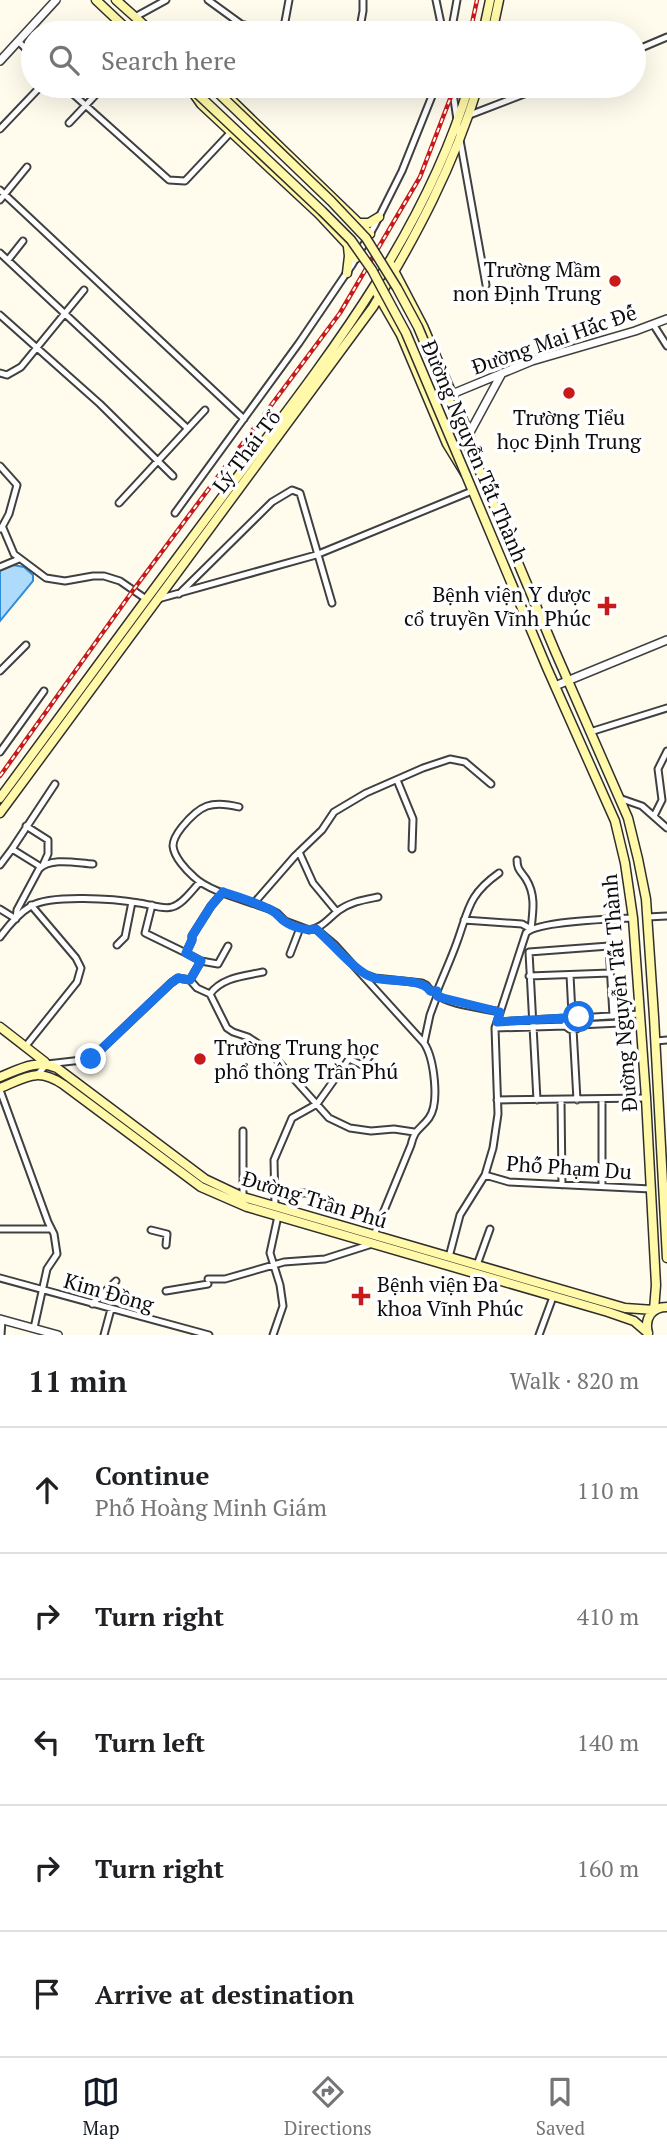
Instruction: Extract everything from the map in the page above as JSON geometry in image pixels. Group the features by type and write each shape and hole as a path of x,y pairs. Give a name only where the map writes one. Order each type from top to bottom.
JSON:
{"main road":[{"path":"96,0 118,21"},
{"path":"116,0 140,21"},
{"path":"486,21 490,0"},
{"path":"495,21 499,0"},
{"path":"197,98 333,229 356,258"},
{"name":"Đường Nguyễn Tất Thành","path":"202,98 323,211 351,240 372,270 406,333 527,621 615,821 625,863 633,918 641,1018 656,1285 653,1310 647,1321 648,1334"},
{"name":"Đường Nguyễn Tất Thành","path":"224,98 331,201 366,239 387,271 418,327 628,818 647,917 656,1041 663,1084 667,1258"},
{"path":"229,98 370,234"},
{"name":"Lý Thái Tổ","path":"0,798 129,630 157,600 203,530 374,288 414,220 433,181 465,98"},
{"name":"Lý Thái Tổ","path":"0,813 129,630 146,599 203,530 370,311 395,272 442,183 474,98"},
{"path":"333,229 344,224 348,217 347,211"},
{"path":"359,223 369,223 379,217"},
{"path":"347,244 347,273"},
{"path":"402,259 402,285"},
{"path":"390,263 453,394 469,434 478,469"},
{"path":"374,288 391,318 447,444 466,475"},
{"path":"385,307 393,295 407,296"},
{"path":"370,311 381,311 391,318"},
{"path":"527,621 540,615"},
{"path":"605,799 619,798"},
{"path":"641,1018 654,1017"},
{"name":"Đường Trần Phú","path":"0,1027 47,1064 70,1076 205,1179 243,1196 373,1240 630,1320 648,1334"},
{"path":"0,1077 34,1063 47,1064"},
{"path":"0,1089 38,1074"},
{"name":"Đường Trần Phú","path":"38,1074 64,1085 201,1187 240,1205 449,1257 625,1308 653,1310 667,1307"}],"street":[{"path":"37,21 56,0"},
{"path":"135,17 166,0"},
{"path":"208,0 236,21"},
{"path":"285,21 289,0"},
{"path":"361,21 363,0"},
{"path":"436,0 440,21"},
{"path":"453,21 457,0"},
{"path":"646,46 667,37"},
{"path":"0,61 21,38"},
{"path":"18,41 21,44"},
{"path":"0,129 30,98"},
{"path":"77,98 169,180 185,181 231,132"},
{"path":"69,123 93,98"},
{"path":"174,513 347,273 379,217 414,144 431,98"},
{"path":"454,98 486,285"},
{"path":"457,122 514,98"},
{"path":"0,200 2,192 27,167"},
{"path":"2,192 244,419"},
{"path":"8,260 23,241"},
{"path":"0,253 187,428"},
{"path":"0,373 5,376 16,372 84,290"},
{"path":"0,315 100,404 173,477"},
{"name":"Đường Mai Hắc Đế","path":"453,394 532,361 667,319"},
{"path":"653,324 667,346"},
{"path":"469,434 502,373"},
{"path":"119,503 205,411"},
{"path":"0,466 18,485 10,512 1,529 19,559 46,578 65,581 104,576 120,580 146,599"},
{"path":"178,595 272,502 292,490 300,494 331,603"},
{"path":"157,600 316,555 472,491"},
{"path":"0,567 19,559"},
{"path":"555,686 667,640"},
{"path":"0,671 26,645"},
{"path":"0,752 44,691"},
{"path":"590,732 667,708"},
{"path":"654,816 662,800 658,769 667,751"},
{"path":"254,903 322,830 334,812 366,793 443,760 458,760 472,767 491,784"},
{"path":"397,780 413,819 412,849"},
{"path":"0,865 55,784"},
{"path":"619,798 642,806 667,828"},
{"path":"239,807 223,803 201,808 193,813 177,833 173,847 177,856 200,882 277,913 285,921 309,930 316,929 337,912 359,900 378,897"},
{"path":"16,919 17,910 48,854 48,840 26,826"},
{"path":"12,849 42,866 58,862 93,864"},
{"path":"299,852 313,883 337,912"},
{"path":"516,860 517,869 527,881 532,894 534,908 531,929"},
{"path":"424,1043 437,993 467,909 478,889 499,873"},
{"path":"0,937 31,905 55,899 132,902 171,908 200,882"},
{"path":"186,953 192,936 223,892"},
{"path":"117,945 125,937 132,902"},
{"path":"25,1047 77,982 81,968 76,958 31,905"},
{"path":"152,905 145,933 201,961 218,964 228,946"},
{"path":"0,909 16,919"},
{"path":"647,917 667,916"},
{"path":"449,1257 460,1215 485,1175 497,1130 496,1025 526,933 531,929 559,924 633,918"},
{"path":"464,920 522,925 531,929"},
{"path":"290,954 300,928"},
{"path":"166,1291 302,1259 325,1259 373,1240 414,1132 429,1118 434,1107 430,1052 361,973 316,929"},
{"path":"537,1100 529,952 609,946 613,1016"},
{"path":"190,980 201,961"},
{"path":"209,994 226,981 263,972"},
{"path":"361,973 375,978 422,983 430,991 453,1002 500,1012"},
{"path":"529,976 610,973"},
{"path":"570,975 572,1014 579,1021 641,1018"},
{"path":"38,1074 47,1064 91,1059 178,978 190,980 209,994 227,1028 248,1037 269,1051 329,1118 350,1128 414,1132"},
{"path":"496,1025 533,1023 566,1018 572,1014"},
{"path":"576,1100 573,1029 579,1021 613,1016 641,1018"},
{"path":"566,1018 566,1026"},
{"path":"533,1023 573,1029"},
{"path":"656,1041 667,1040"},
{"path":"275,1206 274,1160 292,1118 317,1104 349,1059 362,1065 370,1056"},
{"path":"0,1089 58,1254 47,1269 34,1328"},
{"path":"497,1100 646,1098"},
{"path":"561,1100 562,1185"},
{"path":"602,1100 602,1186"},
{"path":"243,1131 243,1196"},
{"name":"Phố Phạm Du","path":"485,1175 509,1182 651,1189"},
{"path":"274,1195 285,1192 314,1193"},
{"path":"274,1335 284,1306 281,1285 270,1253 278,1216"},
{"path":"0,1229 51,1229"},
{"path":"477,1265 490,1229"},
{"path":"151,1230 167,1234 166,1245"},
{"name":"Kim Đồng","path":"0,1278 209,1335"},
{"path":"92,1304 116,1281"},
{"path":"539,1335 553,1297"},
{"path":"104,1335 111,1309"},
{"path":"1,1335 1,1320 58,1335"}],"water":[{"path":"13,565 24,567 33,575 33,581 0,621 0,569"}],"railway":[{"path":"473,21 477,0"},
{"path":"0,776 134,589 340,313 420,177 450,98"}],"place":[{"name":"Trường Mầm non Định Trung","path":"615,281"},
{"name":"Trường Tiểu học Định Trung","path":"569,393"},
{"name":"Bệnh viện Y dược cổ truyền Vĩnh Phúc","path":"607,606"},
{"name":"Trường Trung học phổ thông Trần Phú","path":"200,1059"},
{"name":"Bệnh viện Đa khoa Vĩnh Phúc","path":"361,1296"}],"route":[{"path":"91,1059 171,983 178,978 190,980 201,961 186,953 192,936 223,892 269,909 300,928 316,929 361,973 375,978 424,984 430,991 437,991 439,997 500,1012 497,1022 566,1018 570,1014 579,1017"}]}
